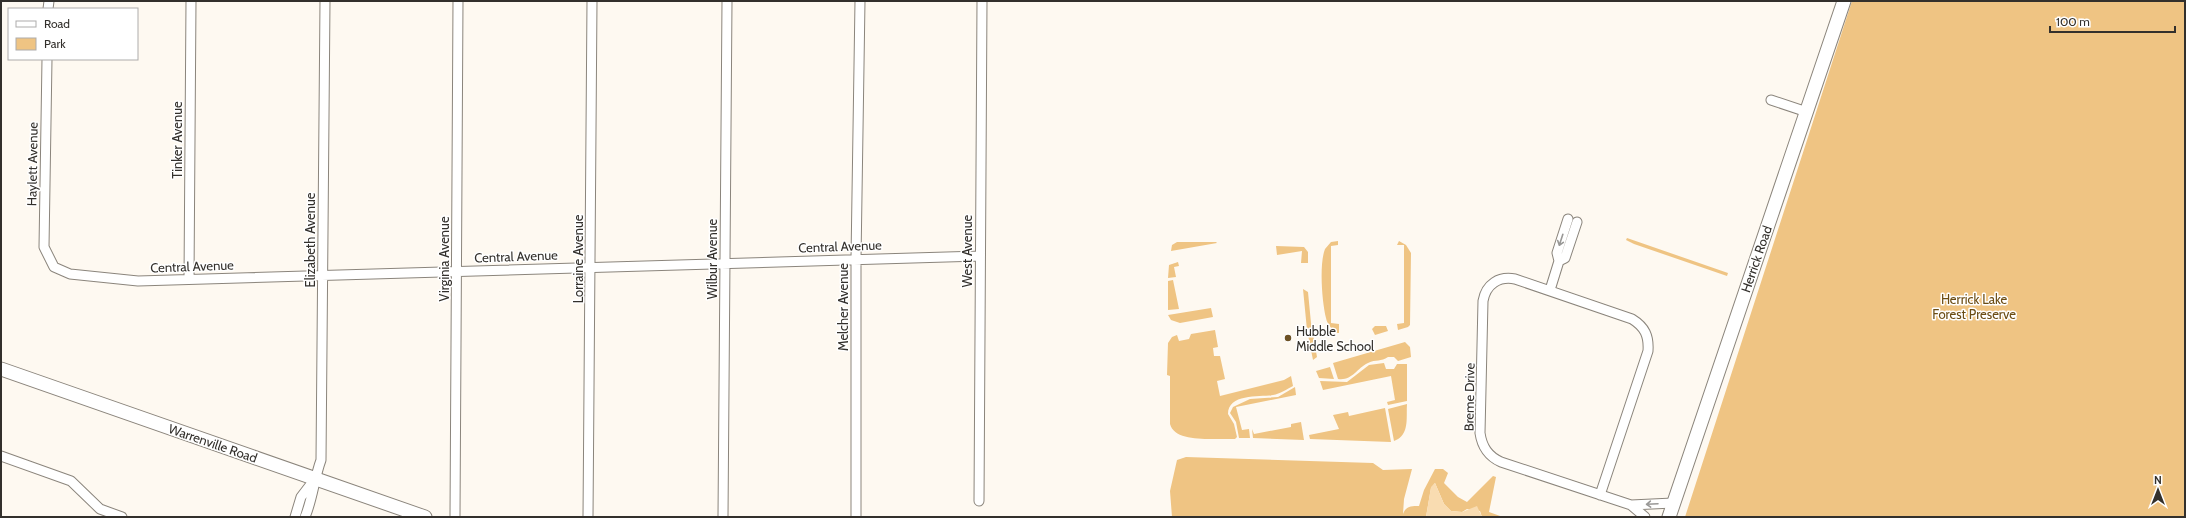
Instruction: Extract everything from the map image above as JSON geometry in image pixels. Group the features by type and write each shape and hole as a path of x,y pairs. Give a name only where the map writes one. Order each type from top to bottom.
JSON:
{"street":[{"name":"Tinker Avenue","path":"189,279 191,1"},
{"name":"Elizabeth Avenue","path":"314,479 321,460 325,1"},
{"name":"Virginia Avenue","path":"454,517 458,1"},
{"name":"Lorraine Avenue","path":"588,517 592,1"},
{"name":"Wilbur Avenue","path":"723,517 727,1"},
{"name":"Melcher Avenue","path":"856,517 856,259 860,1"},
{"name":"West Avenue","path":"979,501 982,1"},
{"name":"Herrick Road","path":"1669,517 1844,1"},
{"name":"Haylett Avenue","path":"47,60 44,247 54,267"},
{"path":"1771,100 1807,112"},
{"path":"1550,290 1559,261 1557,253 1568,219"},
{"path":"1559,261 1565,258 1577,222"},
{"name":"Central Avenue","path":"54,267 70,274 138,281 980,256"},
{"name":"Breme Drive","path":"1600,495 1648,351 1648,337 1643,327 1632,319 1550,290 1508,278 1495,282 1487,289 1483,301 1481,439 1486,450 1496,459 1600,495 1631,505 1674,503"},
{"name":"Warrenville Road","path":"1,369 425,517"},
{"path":"1,456 72,481 100,509 122,517"},
{"path":"295,517 301,497 314,479"},
{"path":"305,517 312,501 314,479"},
{"name":"Breme Drive","path":"1631,505 1645,517"}],"green space":[{"name":"Herrick Lake Forest Preserve","path":"1852,1 2185,1 2185,517 1685,517"},
{"path":"1627,238 1728,273 1727,276 1634,244 1626,240"},
{"path":"1338,241 1338,245 1331,246 1331,323 1339,324 1339,333 1336,333 1331,328 1326,318 1322,293 1322,264 1325,249 1331,242"},
{"path":"1399,241 1406,245 1411,253 1410,325 1398,330 1397,324 1404,323 1404,245 1397,245"},
{"path":"1177,242 1217,243 1171,251 1172,245"},
{"path":"1276,246 1304,247 1308,252 1308,263 1301,263 1302,251 1277,255"},
{"path":"1178,262 1179,266 1174,267 1176,277 1168,278 1169,265"},
{"path":"1173,280 1179,309 1168,310 1168,281"},
{"path":"1303,289 1308,292 1311,323 1317,357 1313,360 1307,330"},
{"path":"1211,308 1213,317 1180,323 1171,320 1168,315"},
{"path":"1375,326 1386,326 1388,331 1375,335 1372,329"},
{"path":"1215,330 1218,347 1213,348 1214,356 1220,356 1225,379 1217,381 1220,396 1284,380 1291,376 1293,386 1281,393 1246,397 1233,402 1229,407 1228,414 1234,424 1237,437 1235,439 1198,439 1188,437 1180,435 1170,424 1170,376 1167,375 1168,343 1172,337 1177,335 1179,341 1189,339 1191,334"},
{"path":"1405,342 1410,347 1411,357 1398,361 1394,357 1388,357 1371,362 1364,365 1347,378 1338,379 1333,363"},
{"path":"1384,363 1386,369 1394,369 1397,364 1407,364 1407,401 1388,405 1387,402 1395,400 1391,376 1323,390 1320,381 1347,382 1369,365"},
{"path":"1330,367 1334,379 1319,378 1316,371"},
{"path":"1295,387 1296,395 1236,407 1242,430 1249,429 1250,438 1239,438 1236,422 1230,413 1233,407 1250,399 1278,397"},
{"path":"1407,404 1407,420 1405,430 1403,435 1394,441 1388,409"},
{"path":"1385,408 1391,442 1310,439 1309,435 1339,429 1333,415 1348,412 1349,416"},
{"path":"1301,422 1304,440 1253,438 1252,429 1254,434 1291,427 1291,424"},
{"path":"1186,457 1373,463 1383,470 1412,469 1404,499 1403,514 1409,507 1419,506 1424,490 1435,469 1443,469 1448,473 1444,483 1458,497 1467,502 1493,476 1496,477 1489,512 1503,517 1482,517 1480,511 1467,509 1462,512 1451,511 1444,504 1435,483 1431,488 1426,517 1172,517 1170,491 1177,460"}],"shaded area":[{"path":"1435,483 1444,504 1451,511 1462,512 1477,506 1482,517 1426,517 1431,487"}],"place":[{"name":"Hubble Middle School","path":"1288,338"}]}
